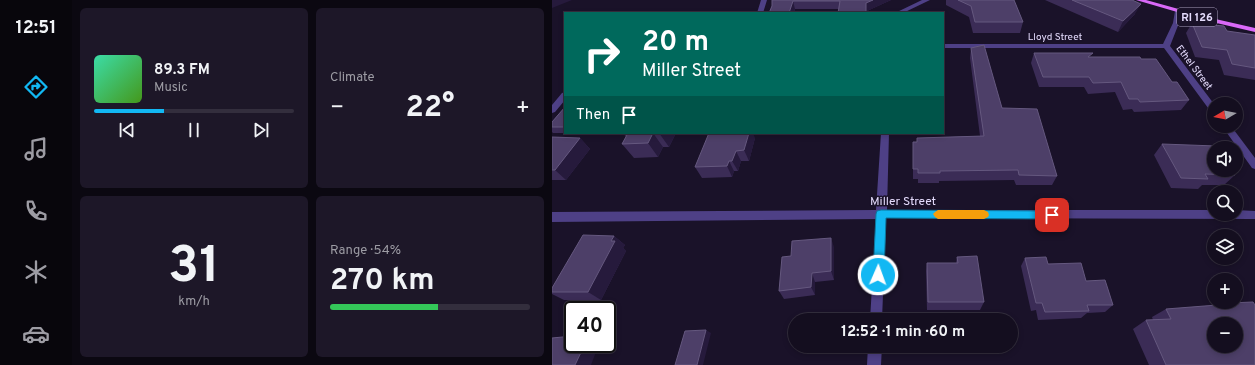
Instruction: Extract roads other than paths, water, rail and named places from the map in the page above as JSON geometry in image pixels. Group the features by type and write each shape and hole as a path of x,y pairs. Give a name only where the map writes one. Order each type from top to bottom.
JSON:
{"main road":[{"name":"RI 126","path":"1139,0 1177,12 1255,30"}],"street":[{"path":"760,12 764,0"},
{"path":"900,12 927,0"},
{"name":"Ethel Street","path":"1177,12 1176,23 1166,46 1207,101"},
{"name":"Lloyd Street","path":"944,46 1166,46"},
{"path":"552,110 564,96"},
{"path":"1231,133 1255,165"},
{"path":"876,313 885,134"},
{"name":"Miller Street","path":"552,217 881,214 1255,215"},
{"path":"874,365 875,353"}]}
